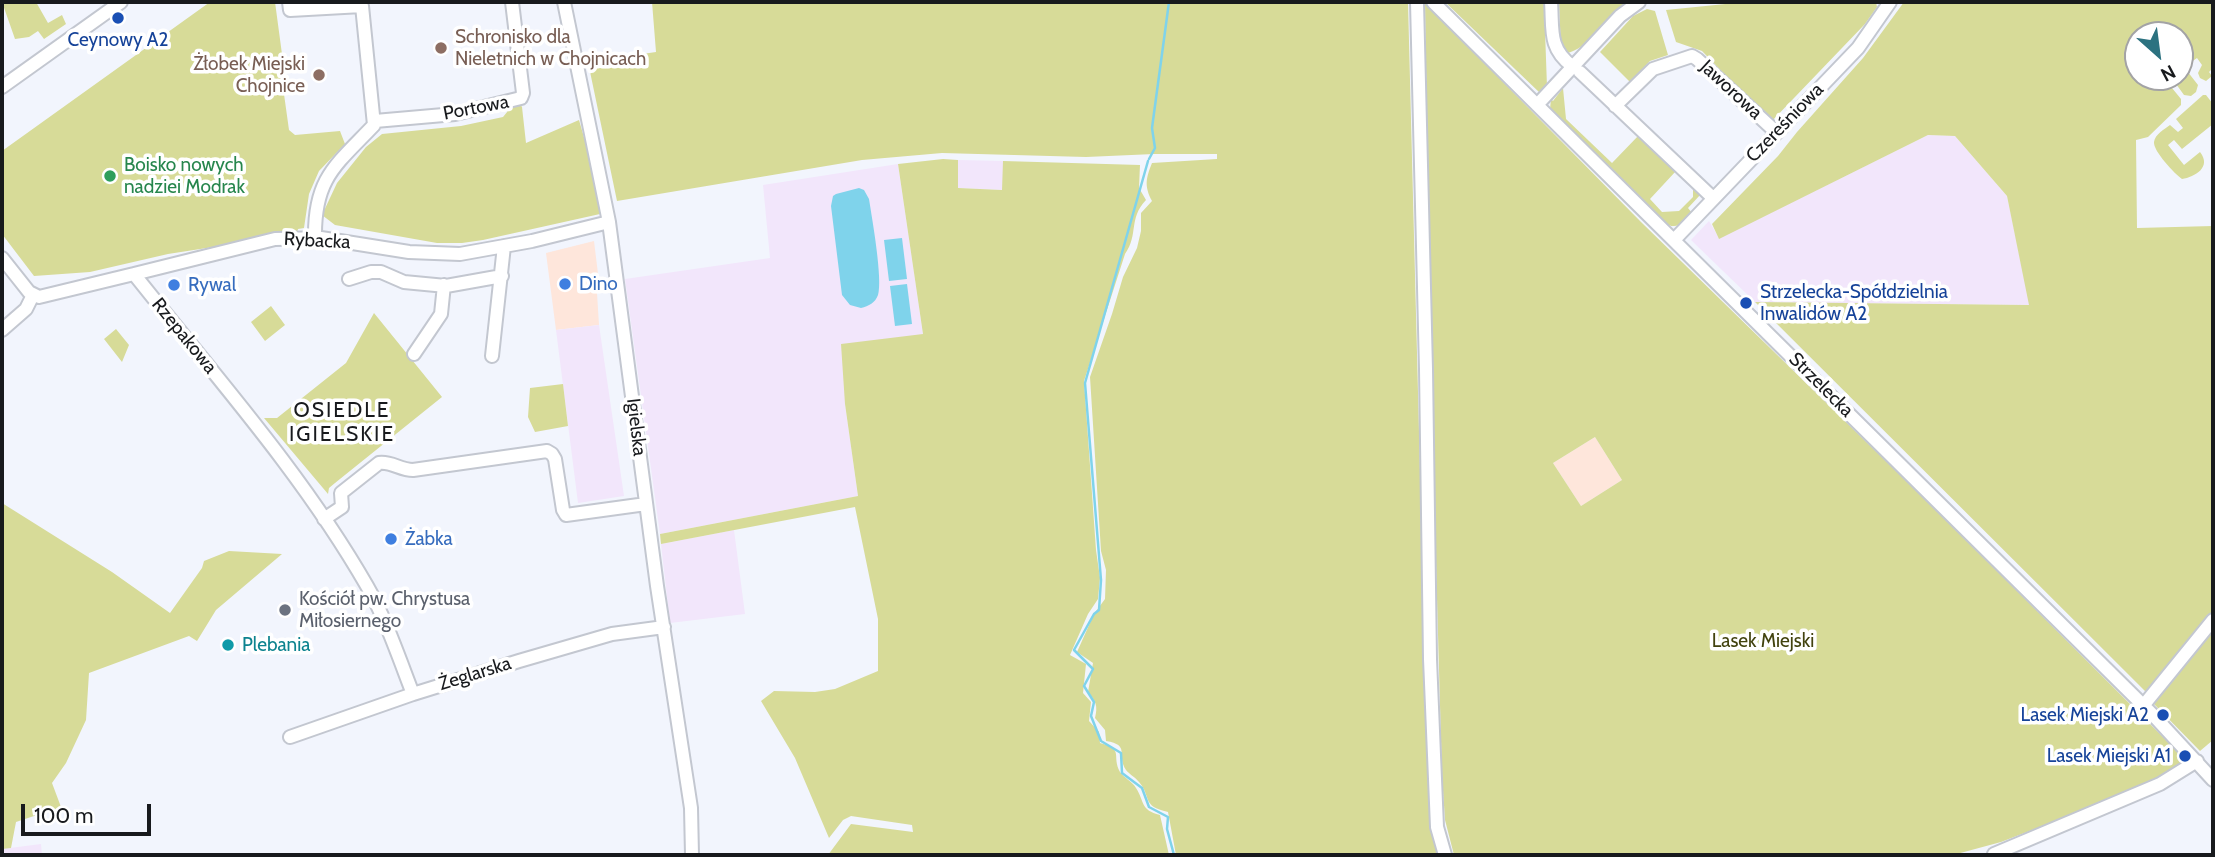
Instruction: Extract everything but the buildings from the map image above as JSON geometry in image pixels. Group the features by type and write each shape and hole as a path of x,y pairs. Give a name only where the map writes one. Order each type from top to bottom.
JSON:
{"street":[{"path":"2,86 121,2"},
{"path":"289,2 290,10 362,6 375,121 322,185 315,216 316,237"},
{"name":"Portowa","path":"375,121 455,114 521,98 523,93 512,2"},
{"name":"Igielska","path":"564,2 609,222 646,504 691,807 692,855"},
{"path":"1417,2 1430,659 1437,827 1445,855"},
{"name":"Strzelecka","path":"1433,2 2143,706 2210,776"},
{"path":"1551,2 1555,48 1561,58 1713,198"},
{"path":"1537,105 1576,69 1620,16 1639,2"},
{"name":"Czereśniowa","path":"1674,240 1858,48 1890,2"},
{"name":"Jaworowa","path":"1615,106 1653,69 1692,56 1776,132"},
{"name":"Rybacka","path":"134,275 275,239 316,237 436,254 460,254 609,222"},
{"path":"492,356 504,246"},
{"path":"2,258 33,295 44,296 134,275"},
{"path":"349,279 371,272 381,272 404,282 444,285 502,276"},
{"name":"Rzepakowa","path":"134,275 275,447 324,519 368,587 413,694"},
{"path":"414,354 441,314 444,285"},
{"path":"2,330 26,309 33,295"},
{"path":"324,519 342,507 341,493 379,463 386,462 413,470 547,451 555,459 566,515 646,504"},
{"path":"2143,706 2213,620"},
{"name":"Żeglarska","path":"290,737 413,694 612,634 664,627"},
{"path":"1992,855 2160,784 2197,761"}],"shaded area":[{"path":"1928,135 1955,136 2007,196 2030,305 1755,302 1691,240 1709,221 1719,238"},
{"path":"958,160 1003,161 1003,190 958,188"},
{"path":"898,164 923,334 845,404 858,496 660,534 625,279 770,258 763,185"},
{"path":"594,241 599,282 599,325 556,330 546,253"},
{"path":"599,325 624,496 578,503 556,330"},
{"path":"1595,437 1622,480 1581,506 1553,463"},
{"path":"734,530 745,614 670,623 661,544"},
{"path":"41,844 42,855 2,855 2,849"}],"green space":[{"path":"2,2 36,2 48,23 62,15 66,24 44,39 38,31 29,37 15,39"},
{"path":"210,2 275,2 289,130 295,135 340,131 345,144 319,171 309,194 304,228 298,229 297,234 168,254 90,272 34,276 2,234 2,151"},
{"path":"652,2 1408,2 1427,743 1430,822 1440,855 1176,855 1168,812 1150,804 1143,787 1123,765 1121,748 1106,741 1105,730 1095,718 1096,704 1088,692 1093,663 1077,652 1094,614 1105,599 1106,570 1101,551 1090,377 1123,277 1137,248 1141,213 1152,201 1147,182 1152,163 1217,159 1217,154 1086,157 942,153 862,160 617,201 588,62 656,52"},
{"path":"1445,2 1544,2 1547,87 1540,93"},
{"path":"1559,2 1627,2 1591,39 1567,53 1561,50"},
{"path":"1745,2 1876,2 1877,7 1865,24 1771,122 1702,51 1676,42 1666,10"},
{"path":"1904,2 2213,2 2213,68 2209,72 2212,76 2206,81 2200,78 2198,73 2202,65 2197,58 2194,60 2194,21 2124,21 2124,91 2174,91 2181,99 2181,105 2148,137 2136,140 2137,228 2213,226 2213,613 2147,693 1755,302 2029,305 2007,196 1955,136 1928,135 1719,239 1712,224 1778,156 1863,58"},
{"name":"Lasek Miejski","path":"1425,3 1641,222 1930,504 2189,763 2159,781 2001,842 1953,855 1454,855 1445,820 1442,776 1431,386","holes":["1595,437 1622,480 1581,506 1553,463"]},
{"path":"1647,9 1655,11 1668,55 1650,61 1630,82 1600,52 1633,16"},
{"path":"2194,80 2198,85 2196,92 2191,96 2184,95 2181,91 2194,91"},
{"path":"1563,88 1566,119 1612,163 1639,135 1676,171 1650,199 1662,212 1679,211 1693,197 1693,188 1701,194 1688,208 1692,213 1682,223 1672,226 1662,222 1550,109 1551,99 1553,101"},
{"path":"2203,95 2213,104 2213,124 2182,149 2174,140 2168,145 2184,165 2200,152 2203,157 2203,167 2192,176 2182,179 2161,156 2154,142 2158,134 2170,125 2178,132 2183,128 2176,119"},
{"path":"520,104 526,143 579,120 595,175 600,214 462,243 437,243 335,225 322,215 337,183 366,147 382,134 461,126 503,117 512,106"},
{"path":"958,160 958,188 1002,190 1003,161 1140,165 1139,188 1146,200 1137,214 1132,240 1125,254 1084,381 1100,578 1098,599 1088,614 1070,655 1086,664 1083,693 1091,702 1089,721 1099,732 1100,743 1115,751 1120,772 1134,786 1146,808 1160,815 1169,855 828,855 851,824 913,832 912,825 851,816 843,820 829,838 795,758 761,701 774,691 815,692 835,689 878,671 878,619 855,507 661,544 660,534 858,496 845,404 841,344 923,334 898,164"},
{"path":"271,306 285,325 265,341 251,322"},
{"path":"374,313 442,397 329,488 328,494 264,418 277,418 346,363"},
{"path":"116,329 129,345 122,362 104,339"},
{"path":"563,384 568,426 535,432 528,417 530,388"},
{"path":"2,503 112,572 170,613 202,568 204,561 229,551 282,554 216,610 197,641 189,636 89,673 86,720 66,763 52,783 61,807 16,822 11,848 2,849"},
{"path":"2213,629 2213,740 2200,751 2153,703"}],"water":[{"path":"859,188 864,190 869,199 879,276 877,298 861,308 850,305 842,295 831,206 836,194"},
{"path":"902,238 907,279 889,281 884,240"},
{"path":"907,284 912,324 895,326 890,286"}],"waterway":[{"path":"1149,159 1155,148 1152,128 1169,2"},
{"path":"1148,161 1085,383 1101,580 1099,610 1094,614 1074,650 1093,669 1084,686 1094,702 1091,716 1101,741 1121,753 1122,773 1142,788 1149,807 1168,817 1167,829 1174,855"}],"place":[{"name":"Ceynowy A2","path":"118,18"},
{"name":"Schronisko dla Nieletnich w Chojnicach","path":"441,48"},
{"name":"Żłobek Miejski Chojnice","path":"319,75"},
{"name":"Boisko nowych nadziei Modrak","path":"110,176"},
{"name":"Dino","path":"565,284"},
{"name":"Rywal","path":"174,285"},
{"name":"Strzelecka-Spółdzielnia Inwalidów A2","path":"1746,303"},
{"name":"Żabka","path":"391,539"},
{"name":"Kościół pw. Chrystusa Miłosiernego","path":"285,610"},
{"name":"Plebania","path":"228,645"},
{"name":"Lasek Miejski A2","path":"2163,715"},
{"name":"Lasek Miejski A1","path":"2185,756"}],"district":[{"name":"OSIEDLE IGIELSKIE","path":"342,423"}]}
